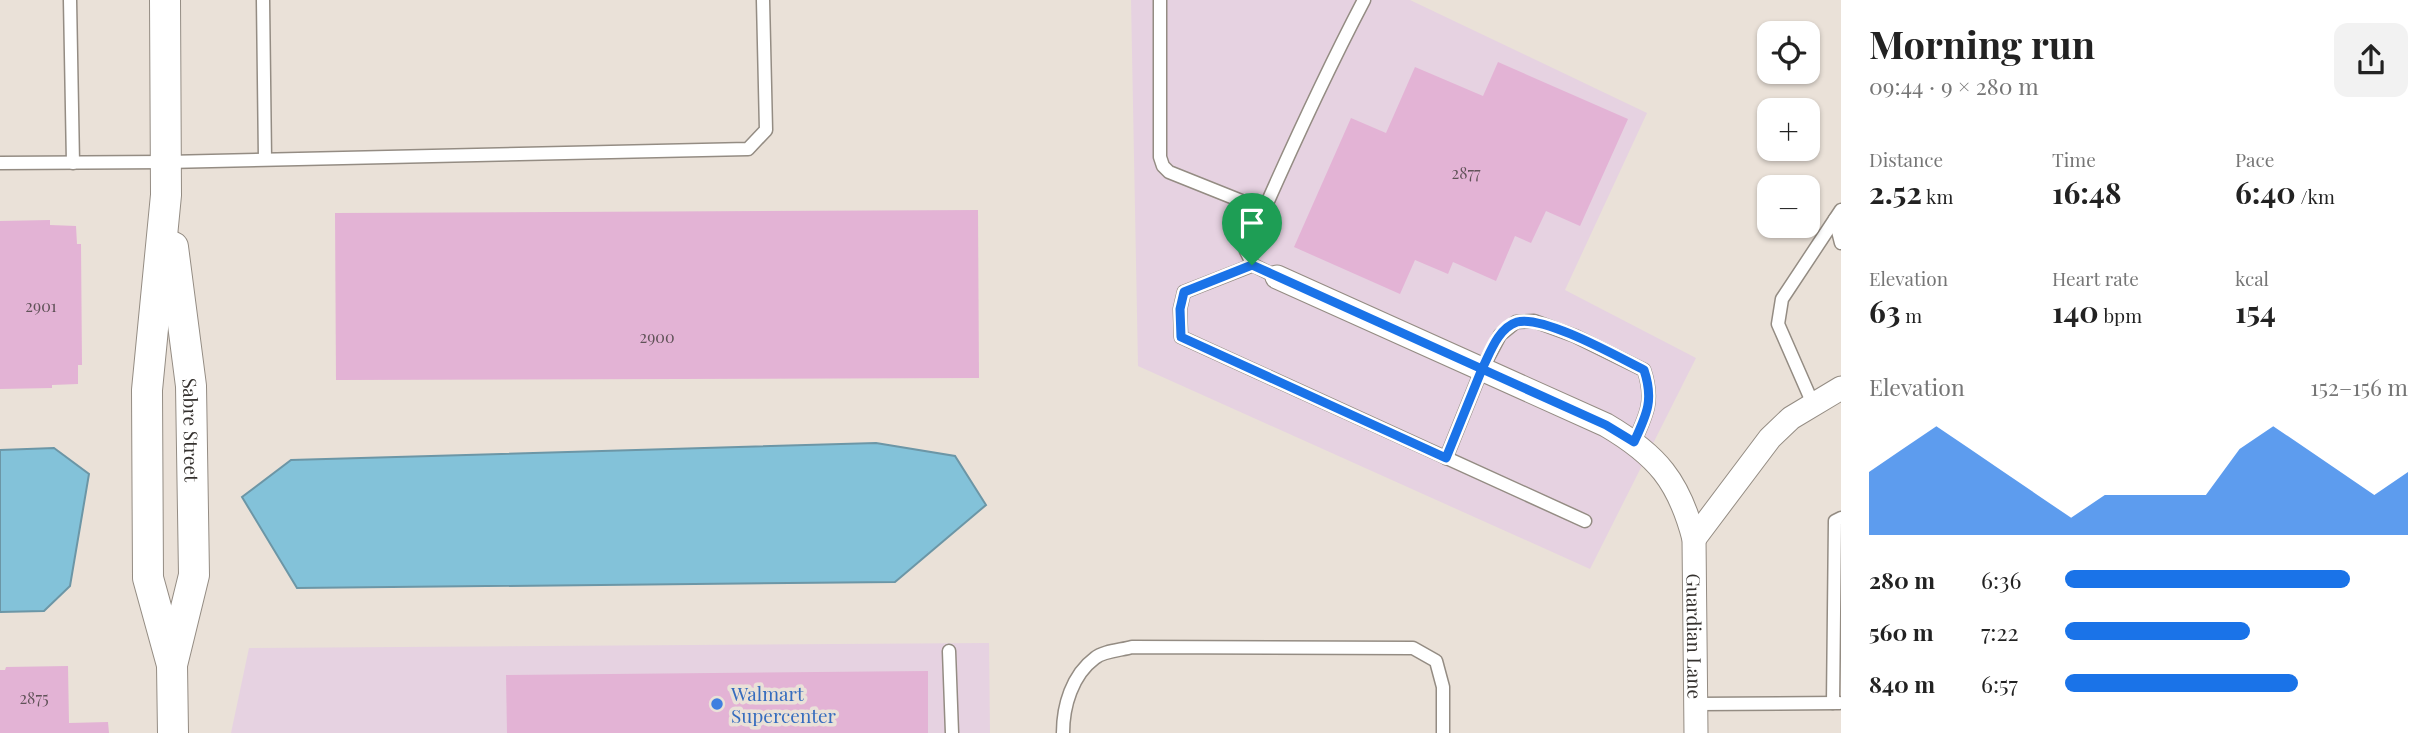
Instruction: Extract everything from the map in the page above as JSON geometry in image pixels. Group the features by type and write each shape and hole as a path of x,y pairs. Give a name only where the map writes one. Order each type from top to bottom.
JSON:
{"street":[{"name":"Sabre Street","path":"165,0 167,162 147,390 148,578 172,665"},
{"name":"Sabre Street","path":"166,195 191,386 194,575 172,665 173,733"},
{"name":"Guardian Lane","path":"1277,277 1606,425 1634,442 1658,464 1674,484 1694,539 1696,733"},
{"path":"1694,539 1770,438 1791,418 1841,388"}],"lane":[{"path":"70,0 73,163"},
{"path":"263,0 265,159"},
{"path":"0,163 167,162 748,149 766,130 763,0"},
{"path":"1160,0 1160,157 1163,166 1169,172 1264,210"},
{"path":"1277,277 1252,265 1246,251 1340,45 1364,0"},
{"path":"1838,215 1841,243"},
{"path":"1813,404 1778,324 1782,299 1838,215"},
{"path":"1252,265 1184,292 1180,309 1181,337 1585,521"},
{"path":"1446,458 1482,369 1500,335 1516,323 1534,321 1574,336 1644,370 1650,388 1648,412 1634,442"},
{"path":"1696,704 1837,703 1835,521 1841,518"},
{"path":"1063,733 1063,714 1074,681 1096,656 1132,647 1413,648 1436,662 1443,687 1443,733"},
{"path":"949,651 952,733"}],"shaded area":[{"path":"1131,0 1410,0 1647,113 1565,290 1696,358 1590,569 1138,366"},
{"path":"989,643 990,733 231,733 249,648"}],"water":[{"path":"876,443 955,456 986,505 895,582 297,588 242,497 291,460"},
{"path":"54,448 89,474 70,586 44,611 0,612 0,450"}],"building":[{"path":"1498,62 1628,119 1580,226 1546,211 1531,243 1515,236 1496,281 1453,262 1448,274 1415,260 1400,294 1294,247 1351,118 1386,133 1415,67 1483,96"},
{"path":"978,210 979,378 336,380 335,213"},
{"path":"50,220 50,225 76,226 77,244 81,244 82,365 78,365 78,384 52,385 52,388 0,389 0,221"},
{"path":"68,666 69,723 108,722 109,733 0,733 0,670 5,670 6,667"},
{"name":"Walmart Supercenter","path":"928,671 928,733 507,733 506,675"}],"place":[{"name":"Walmart Supercenter","path":"717,704"}],"route":[{"path":"1252,265 1184,292 1180,309 1181,337 1446,458 1482,369 1606,425 1634,442 1648,412 1650,388 1644,370 1574,336 1534,321 1516,323 1500,335 1482,369 1252,265"}]}
